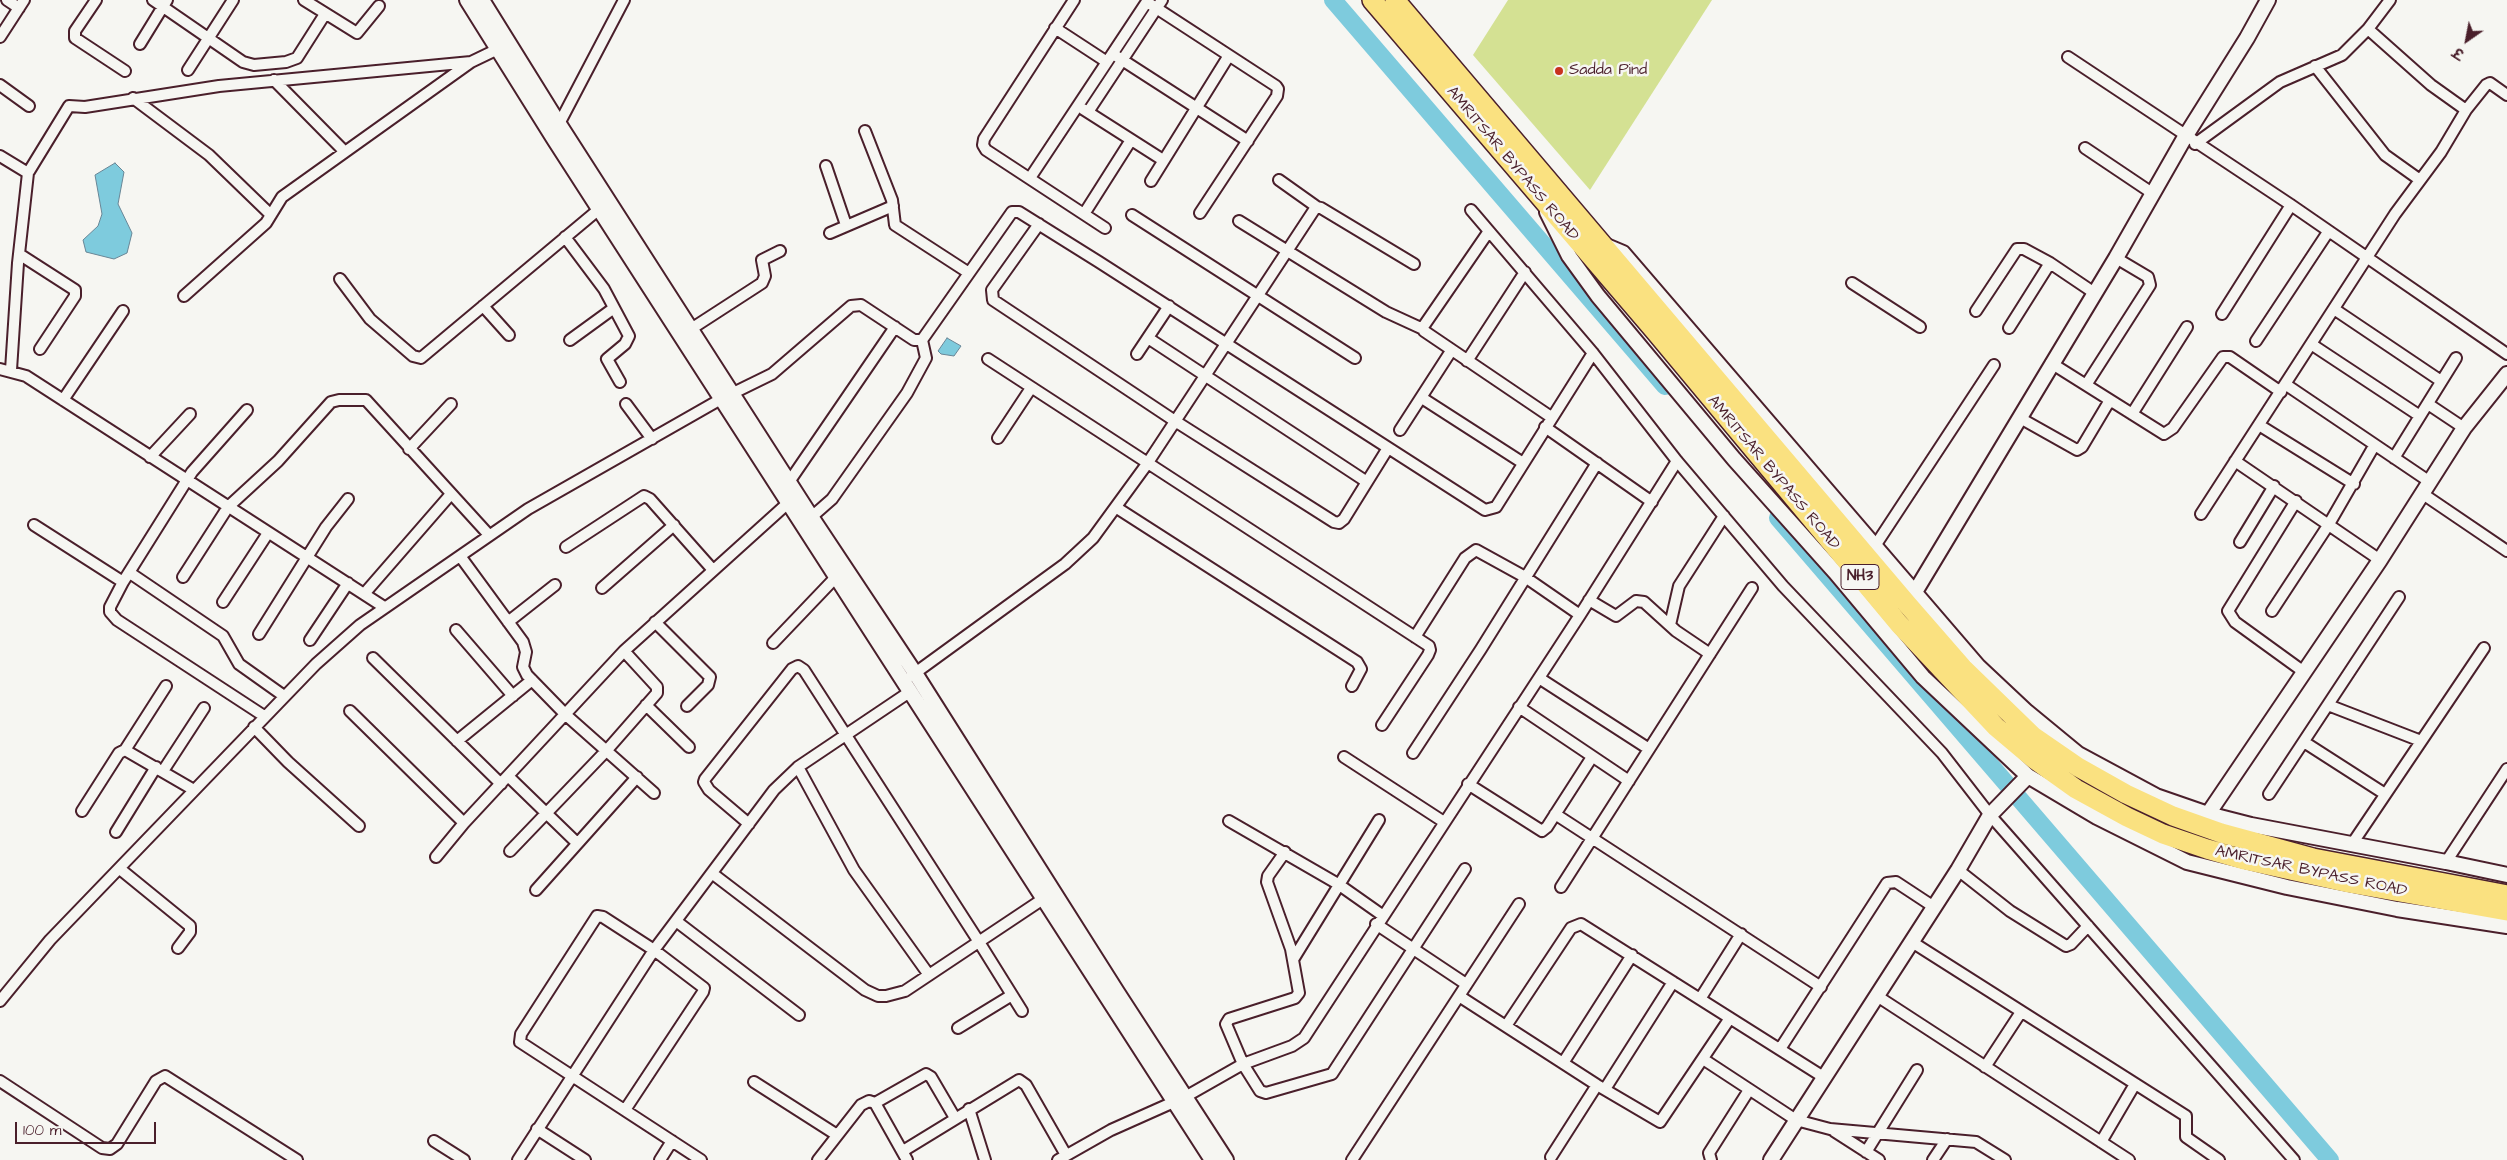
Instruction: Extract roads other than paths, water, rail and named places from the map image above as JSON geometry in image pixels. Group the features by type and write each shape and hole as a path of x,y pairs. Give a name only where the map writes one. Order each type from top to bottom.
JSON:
{"highway":[{"name":"AMRITSAR BYPASS ROAD","path":"1372,0 1655,331 1899,624 1989,720 2034,759 2076,789 2127,817 2163,834 2207,850 2340,882 2507,911"},
{"name":"AMRITSAR BYPASS ROAD","path":"1395,0 1914,612 1970,674 2034,736 2078,767 2126,794 2173,816 2221,834 2313,858 2507,895"}],"street":[{"path":"0,37 22,4 7,0"},
{"path":"96,0 76,31 75,36 125,71"},
{"path":"153,0 165,3 208,39 248,64 286,62 300,55 325,14"},
{"path":"188,70 233,0"},
{"path":"304,0 357,33 380,6"},
{"path":"467,0 604,205 691,329 727,397 788,503 807,521 1179,1099 1212,1160"},
{"path":"482,0 559,124 604,205 727,397 789,482 836,577 910,682"},
{"path":"559,124 624,0"},
{"path":"1074,0 983,142 986,150 1105,228"},
{"path":"1915,592 2020,418 2093,292 2116,258 2152,192 2190,140 2268,0"},
{"path":"2190,140 2280,82 2342,56 2368,29 2390,0"},
{"path":"1088,112 1114,59 1147,1 1159,4 1228,57 1276,86 1278,89 1277,96 1200,213"},
{"path":"140,44 165,3"},
{"path":"1030,178 1078,106 1159,4"},
{"path":"1055,28 1114,59 1248,141"},
{"path":"2368,29 2431,85 2466,110"},
{"path":"184,296 262,226 282,197 471,62 498,49"},
{"path":"1151,181 1228,57"},
{"path":"2068,57 2190,140 2291,205 2507,354"},
{"path":"11,370 19,254 28,173 67,108 74,105 86,107 133,98 274,80 471,62"},
{"path":"2315,66 2385,155 2420,180"},
{"path":"274,80 345,152"},
{"path":"2200,514 2395,214 2441,152 2466,110 2486,84 2490,83 2507,95"},
{"path":"0,85 29,106"},
{"path":"133,98 209,155 271,215"},
{"path":"1078,106 1163,160"},
{"path":"865,130 892,206 894,222 898,228 969,273"},
{"path":"1084,214 1131,140"},
{"path":"2085,148 2152,192"},
{"path":"0,156 28,173"},
{"path":"826,166 846,225"},
{"path":"1278,180 1317,206 1414,264"},
{"path":"1540,198 1569,256 1592,288 1734,458 1835,572 1923,677 2026,779 2188,862 2287,888 2397,909 2507,926"},
{"path":"340,279 370,319 417,358 424,356 604,205"},
{"path":"2222,314 2291,205"},
{"path":"830,232 892,206"},
{"path":"518,1160 537,1129 574,1077 654,950 713,874 774,790 798,767 844,734 1078,554 1117,508 1317,206"},
{"path":"1471,210 1593,353 1677,461 1783,586 1942,753 1990,815 2294,1160"},
{"path":"807,521 832,499 907,393 926,358 922,340 1009,214 1019,212 1039,224 1485,510 1496,507 1593,353"},
{"path":"1132,215 1258,294 1355,358"},
{"path":"1240,221 1386,312 1423,329 1425,333 1451,351 1551,417"},
{"path":"1039,224 992,290 993,300 1175,421 1334,522 1344,519 1388,448"},
{"path":"1423,329 1489,231"},
{"path":"2256,341 2328,232"},
{"path":"565,237 604,290 629,336 625,344 607,359 620,382"},
{"path":"1601,244 1623,253 1978,666 2027,712 2078,754 2156,796 2208,814 2251,825 2446,862 2507,876"},
{"path":"1976,311 2018,249 2024,249 2050,263 2093,292"},
{"path":"691,329 762,283 765,276 762,260 780,250"},
{"path":"19,254 75,290 74,296 40,349"},
{"path":"2086,385 2150,285 2148,277 2116,258"},
{"path":"2009,328 2050,263"},
{"path":"1467,361 1525,272"},
{"path":"1852,283 1920,327"},
{"path":"0,1001 50,940 120,869 264,716 334,646 384,607 528,509 727,397 772,374 854,304 861,305 914,340 922,340"},
{"path":"483,306 509,335"},
{"path":"1138,354 1169,306"},
{"path":"570,340 614,308"},
{"path":"2334,309 2441,380"},
{"path":"63,400 123,311"},
{"path":"2132,414 2187,326"},
{"path":"789,482 895,327"},
{"path":"1148,338 1367,482"},
{"path":"2311,344 2420,416"},
{"path":"1400,430 1451,351"},
{"path":"2051,363 2161,433 2168,433 2223,357 2230,358 2283,388 2394,458 2426,488 2507,551"},
{"path":"2394,458 2456,358"},
{"path":"988,359 1146,464 1429,646 1430,652 1382,725"},
{"path":"1875,546 1994,365"},
{"path":"0,368 26,376 384,607"},
{"path":"2208,814 2380,560 2464,428 2507,374"},
{"path":"998,438 1031,388"},
{"path":"1422,398 1522,463"},
{"path":"183,577 228,507 278,462 335,401 366,400 489,535"},
{"path":"2020,418 2077,450 2082,447 2110,400"},
{"path":"409,449 451,404"},
{"path":"626,404 652,439"},
{"path":"2428,404 2464,428"},
{"path":"247,410 201,460 124,582 110,608 114,617 264,716"},
{"path":"150,457 190,414"},
{"path":"2259,425 2354,484"},
{"path":"1545,427 1652,502"},
{"path":"2272,611 2354,484 2374,446"},
{"path":"875,1102 905,1156 969,1109 1015,1082 1022,1082 1062,1158 1111,1130 1179,1099 1243,1064 1292,1046 1304,1038 1379,920 1580,615 1677,461"},
{"path":"2235,461 2380,560"},
{"path":"1413,752 1597,463"},
{"path":"2240,542 2274,486"},
{"path":"364,594 451,494"},
{"path":"566,547 642,496 650,499 713,570"},
{"path":"259,634 306,557 348,498"},
{"path":"2296,501 2228,611 2235,622 2304,672"},
{"path":"436,856 624,651 788,503"},
{"path":"1117,508 1357,662 1361,670 1352,686"},
{"path":"1670,625 1679,586 1724,516"},
{"path":"34,525 124,582"},
{"path":"602,588 674,526"},
{"path":"223,602 268,533"},
{"path":"1415,637 1465,558 1472,551 1480,550 1525,577 1580,615"},
{"path":"460,556 526,648 524,670 532,680 566,715 654,793"},
{"path":"130,573 223,636 239,664 284,696"},
{"path":"773,643 836,577"},
{"path":"310,640 348,583"},
{"path":"508,622 554,585"},
{"path":"1562,887 1752,588"},
{"path":"2269,794 2399,597"},
{"path":"1589,600 1616,616 1631,603 1640,601 1710,654"},
{"path":"655,622 710,677 708,685 687,706"},
{"path":"456,630 512,696"},
{"path":"2352,844 2484,648"},
{"path":"510,850 607,750 657,693 658,689 624,651"},
{"path":"372,658 458,741 546,813 577,843"},
{"path":"749,824 708,790 704,782 795,666 804,670 1022,1011"},
{"path":"1539,678 1649,749"},
{"path":"458,741 532,680"},
{"path":"82,811 118,753 125,750 166,686"},
{"path":"2328,705 2422,741"},
{"path":"646,706 689,747"},
{"path":"1519,707 1629,781"},
{"path":"116,832 204,708"},
{"path":"350,711 464,824"},
{"path":"254,727 288,762 359,826"},
{"path":"2304,742 2385,794"},
{"path":"125,750 194,790"},
{"path":"1344,757 1444,822"},
{"path":"1468,784 1539,830 1546,829 1592,757"},
{"path":"798,767 854,870 929,975"},
{"path":"2446,862 2507,769"},
{"path":"536,890 637,776"},
{"path":"1772,1160 1958,870 1990,815 2026,779"},
{"path":"1555,814 1821,987"},
{"path":"1294,958 1378,820"},
{"path":"1229,821 1338,884 1414,948 1466,984"},
{"path":"1285,852 1268,876 1267,882 1294,958 1300,990 1295,998 1227,1021 1226,1028 1243,1064 1260,1091 1266,1094 1332,1074 1465,869"},
{"path":"120,869 190,926 190,932 178,948"},
{"path":"1958,870 2010,911 2064,945 2071,944 2088,926"},
{"path":"713,874 865,990 878,996 905,991 1048,896"},
{"path":"1780,1049 1887,883 1896,882 1934,907"},
{"path":"1352,1160 1519,904"},
{"path":"625,1110 703,992 702,984 654,950 603,917 597,916 520,1038 522,1045 700,1160"},
{"path":"676,922 742,974 799,1015"},
{"path":"1506,1026 1575,925 1585,926 1824,1078"},
{"path":"1700,999 1741,934"},
{"path":"1912,942 2186,1116 2186,1137 2219,1160"},
{"path":"1564,1063 1632,955"},
{"path":"1551,1157 1673,982"},
{"path":"958,1028 1012,995"},
{"path":"1459,996 1601,1087 1660,1122 1730,1018"},
{"path":"1877,996 2128,1160"},
{"path":"1985,1067 2021,1012"},
{"path":"1703,1059 1796,1120 1830,1129 1976,1142 2006,1160"},
{"path":"1866,1152 1917,1070"},
{"path":"818,1160 861,1105 869,1101 875,1102 926,1074 931,1077 955,1118"},
{"path":"0,1081 102,1148 110,1149 118,1144 156,1081 165,1076 297,1160"},
{"path":"754,1082 838,1135"},
{"path":"2101,1142 2135,1084"},
{"path":"1711,1160 1709,1154 1749,1090"},
{"path":"1179,1099 1226,1160"},
{"path":"969,1109 985,1160"},
{"path":"537,1129 585,1160"},
{"path":"1830,1129 1879,1160"},
{"path":"1933,1160 1947,1139"},
{"path":"434,1141 464,1160"},
{"path":"660,1160 672,1141"}],"water":[{"path":"115,163 124,172 118,204 132,233 127,253 114,259 86,252 83,240 98,226 102,214 95,175"},
{"path":"947,338 961,346 954,356 941,354 938,351"}],"waterway":[{"path":"1333,0 1665,386"},
{"path":"1778,518 2330,1160"}],"place":[{"name":"Sadda Pind","path":"1559,71"}]}
